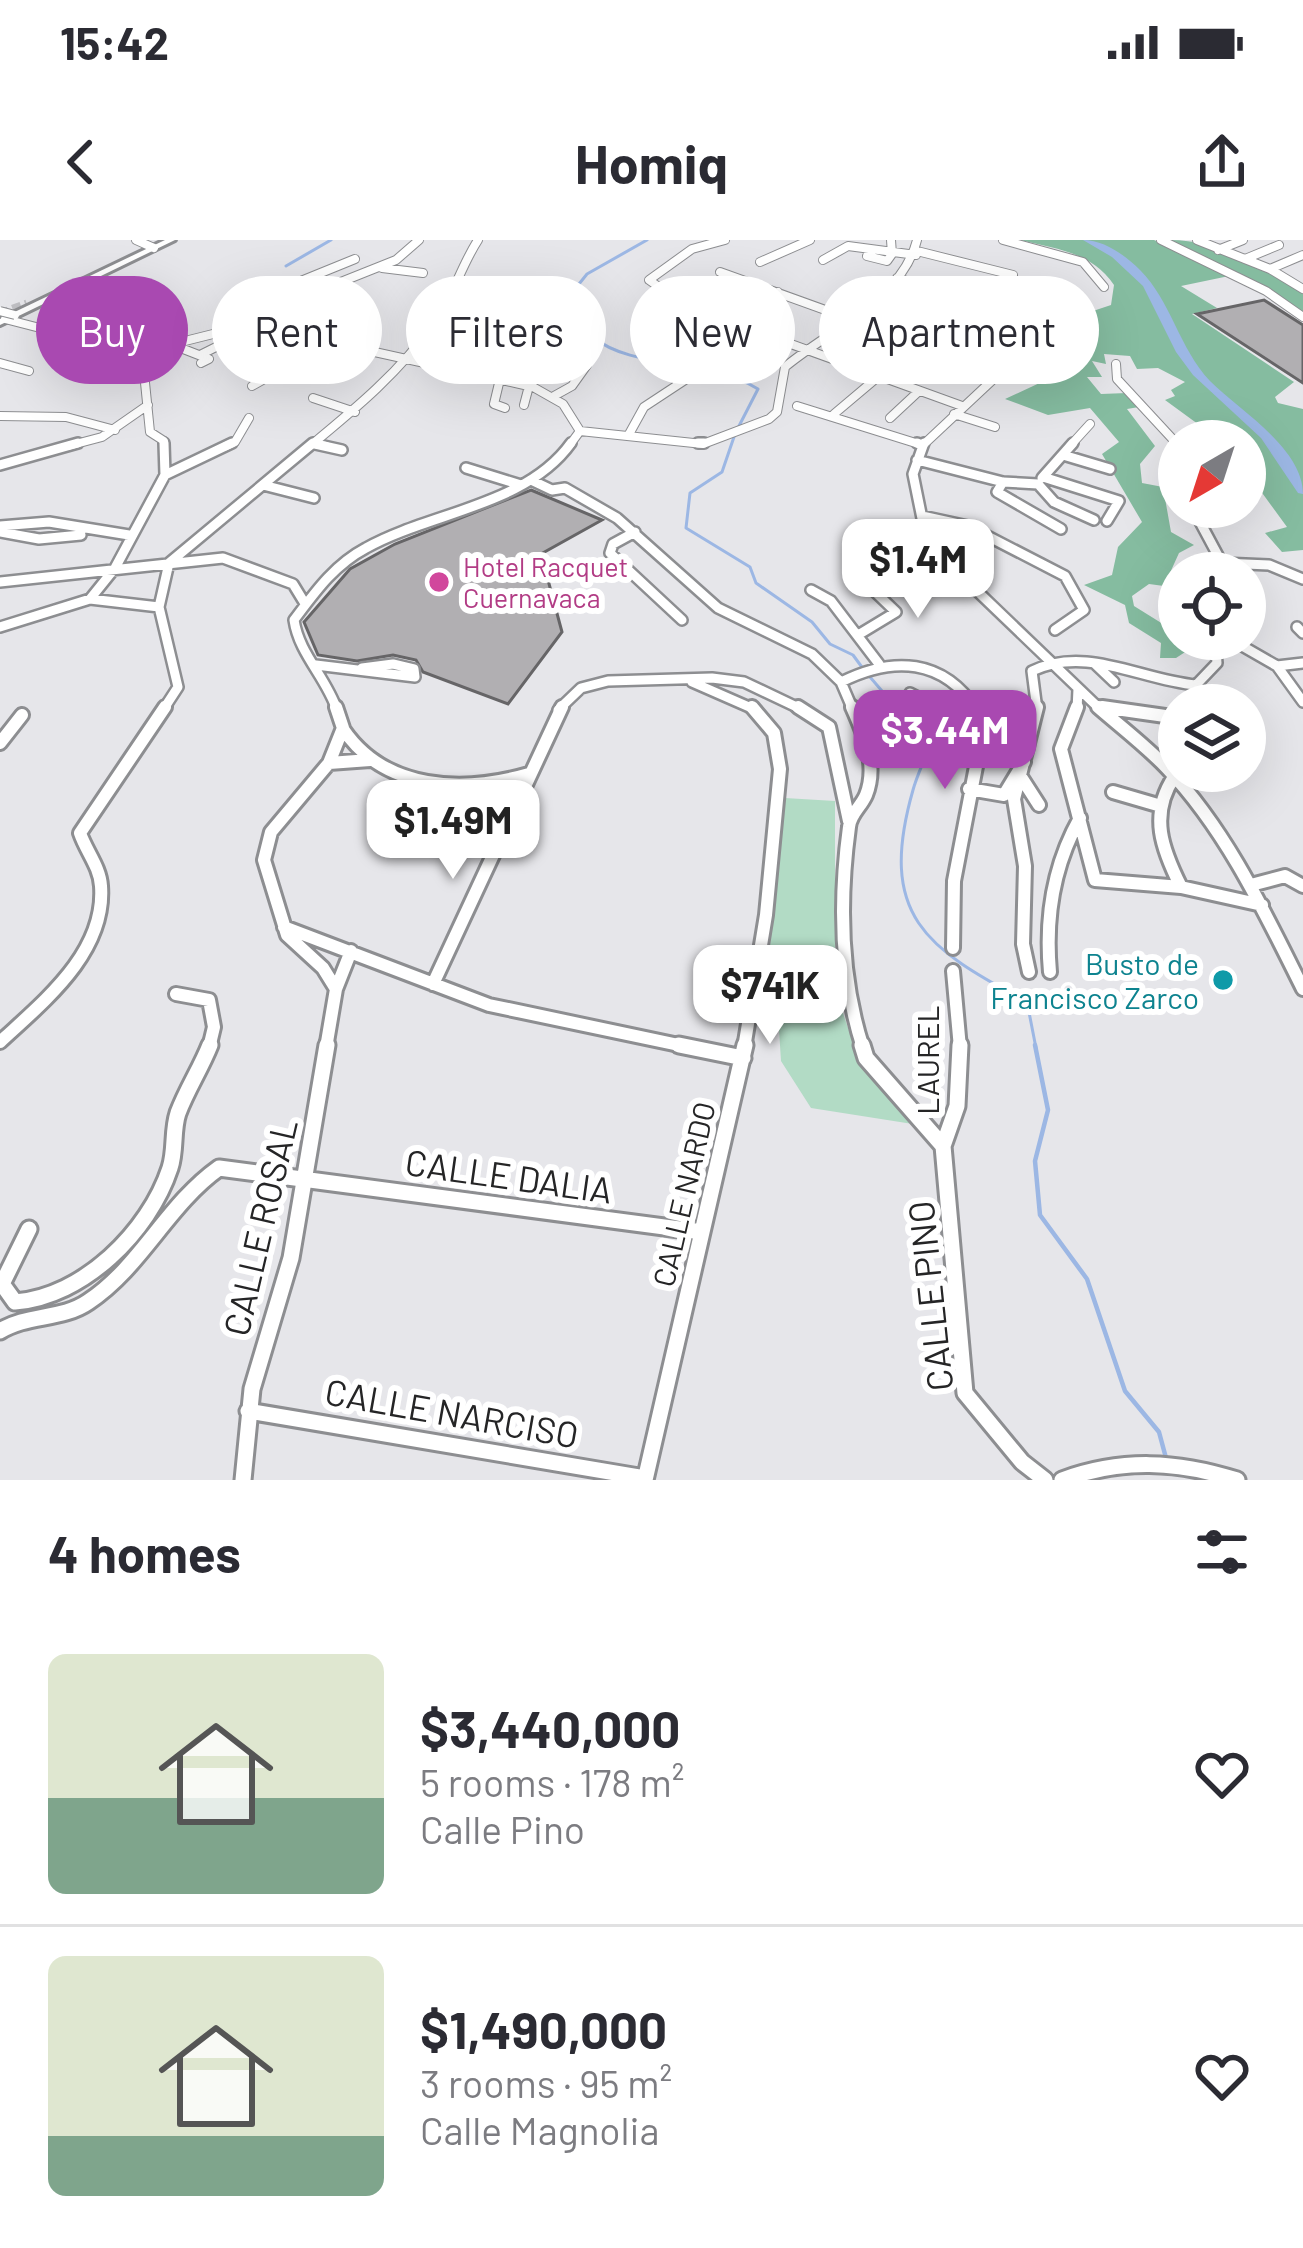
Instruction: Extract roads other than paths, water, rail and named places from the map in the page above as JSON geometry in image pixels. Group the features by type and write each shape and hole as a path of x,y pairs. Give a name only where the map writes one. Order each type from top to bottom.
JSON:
{"main road":[{"path":"8,313 159,244"}],"street":[{"path":"136,240 159,244"},
{"path":"338,266 361,275 404,256 418,240"},
{"path":"0,1042 62,980 97,927 100,883 80,833 167,710 178,686 159,608 169,563 355,412 438,319 457,272 478,240"},
{"path":"652,276 671,258 699,244 724,240"},
{"path":"760,262 811,240"},
{"path":"891,240 892,254"},
{"path":"899,276 916,253 917,240"},
{"path":"1003,240 1083,262 1104,287"},
{"path":"1161,240 1266,291 1303,317"},
{"path":"1197,240 1298,280 1303,289"},
{"path":"1218,250 1243,240"},
{"path":"823,260 847,243 884,262 892,254 916,253 1013,275"},
{"path":"1245,259 1279,245"},
{"path":"1270,269 1303,255"},
{"path":"313,276 355,259"},
{"path":"379,267 423,273"},
{"path":"721,272 731,276"},
{"path":"580,431 703,444 763,422 777,412 781,375 819,340"},
{"path":"795,347 819,356"},
{"path":"382,354 405,358"},
{"path":"0,363 29,371"},
{"path":"1116,364 1117,379 1158,423"},
{"path":"90,599 115,568 165,475 164,441 150,433 145,384"},
{"path":"252,386 256,384"},
{"path":"499,384 494,403 505,408"},
{"path":"521,384 554,396 571,412 580,431"},
{"path":"554,396 573,384"},
{"path":"628,436 644,407 679,384"},
{"path":"834,414 872,384"},
{"path":"896,384 995,427"},
{"path":"988,384 922,445 913,475 929,546 1158,762"},
{"path":"524,405 529,386"},
{"path":"890,418 919,392"},
{"path":"313,398 355,412"},
{"path":"0,465 116,430 148,405"},
{"path":"797,406 922,445"},
{"path":"0,416 66,417 116,430"},
{"path":"165,475 235,442 249,418"},
{"path":"1041,481 1090,424"},
{"path":"530,773 495,786 428,783 372,760 348,740 328,686 294,631 304,602 356,550 398,528 560,472 580,431"},
{"path":"315,444 342,450"},
{"path":"1063,454 1110,469"},
{"path":"917,460 1004,482 1041,481 1119,501 1107,521"},
{"path":"466,468 552,490 565,488 635,532 718,608 812,654 841,682 870,747 867,793 849,821"},
{"path":"560,472 568,482 565,488"},
{"path":"1041,481 1054,502 1094,520"},
{"path":"1004,482 997,492 1061,529"},
{"path":"263,485 314,498"},
{"path":"922,517 968,526 1065,576 1084,610 1055,630"},
{"path":"2,529 50,523 72,532"},
{"path":"2,529 39,539 72,532 128,537"},
{"path":"635,532 613,544 610,553 682,620"},
{"path":"0,583 223,558 293,584 325,578"},
{"path":"1266,566 1303,579"},
{"path":"293,584 304,602"},
{"path":"857,635 896,612 872,589"},
{"path":"811,590 831,601 878,665"},
{"path":"0,628 90,599 159,608"},
{"path":"1029,972 1023,934 1025,866 1014,799 1038,715 1031,673 1048,662 1074,659 1196,685 1217,660"},
{"path":"1266,660 1277,666 1303,702"},
{"path":"841,682 878,665 911,661 945,674 976,706 983,730 954,881 953,948"},
{"path":"1094,663 1114,682"},
{"path":"1277,666 1303,663"},
{"path":"316,665 362,668"},
{"name":"CALLE NARDO","path":"530,773 557,711 581,688 608,681 724,685 764,716 778,747 771,882 742,1058 645,1479"},
{"path":"724,685 782,696 829,727 836,743 838,787 849,821 843,928 847,1000 856,1038 873,1068 943,1147"},
{"path":"1078,689 1077,717 1061,749 1094,880 1181,887 1262,905"},
{"path":"910,693 983,730"},
{"path":"1098,706 1158,715"},
{"path":"0,742 22,715"},
{"path":"336,988 284,927 264,860 265,844 329,763 343,728"},
{"path":"969,789 1004,796 1011,778 1029,757"},
{"path":"329,763 372,760"},
{"path":"433,984 530,773"},
{"path":"1021,777 1039,805"},
{"path":"495,786 517,802"},
{"path":"1113,792 1161,806"},
{"path":"1167,792 1161,806 1160,844 1181,887"},
{"path":"1185,792 1251,885 1303,989"},
{"path":"1050,972 1047,952 1056,874 1080,818"},
{"path":"1251,885 1285,876 1303,886"},
{"path":"284,927 543,1020 742,1058"},
{"name":"CALLE ROSAL","path":"243,1480 256,1369 291,1258 336,988 351,951"},
{"name":"LAUREL","path":"943,1147 956,1125 959,1100 953,971"},
{"path":"29,1228 2,1284 6,1295 27,1304 74,1287 105,1264 170,1168 173,1128 213,1029 215,1010 209,1000 176,994"},
{"name":"CALLE PINO","path":"943,1147 965,1393 992,1429 1045,1480"},
{"name":"CALLE DALIA","path":"76,1309 92,1300 215,1170 307,1177 702,1232"},
{"path":"0,1331 17,1320 76,1309 74,1287"},
{"name":"CALLE NARCISO","path":"248,1411 645,1479"},
{"path":"1062,1480 1096,1465 1133,1461 1191,1467 1237,1480"}],"waterway":[{"path":"286,266 331,240"},
{"path":"647,240 587,274 571,294 582,323 593,337 628,355 716,372 758,389 739,426"},
{"path":"1088,240 1115,255 1147,285 1197,373 1265,435 1303,490"},
{"path":"735,434 722,472 690,493 686,528 750,567 756,583 812,622 830,644 853,655 864,670"},
{"path":"870,677 882,691 887,710 932,737 903,833 901,869 907,898 919,923 937,944 1027,1002 1036,1048"},
{"path":"1035,1045 1048,1110 1035,1161 1040,1215 1087,1279 1125,1391 1159,1432 1166,1458"}],"tunnel":[{"path":"0,314 27,304"}],"place":[{"name":"Hotel Racquet Cuernavaca","path":"439,582"},
{"name":"Busto de Francisco Zarco","path":"1223,980"}]}
